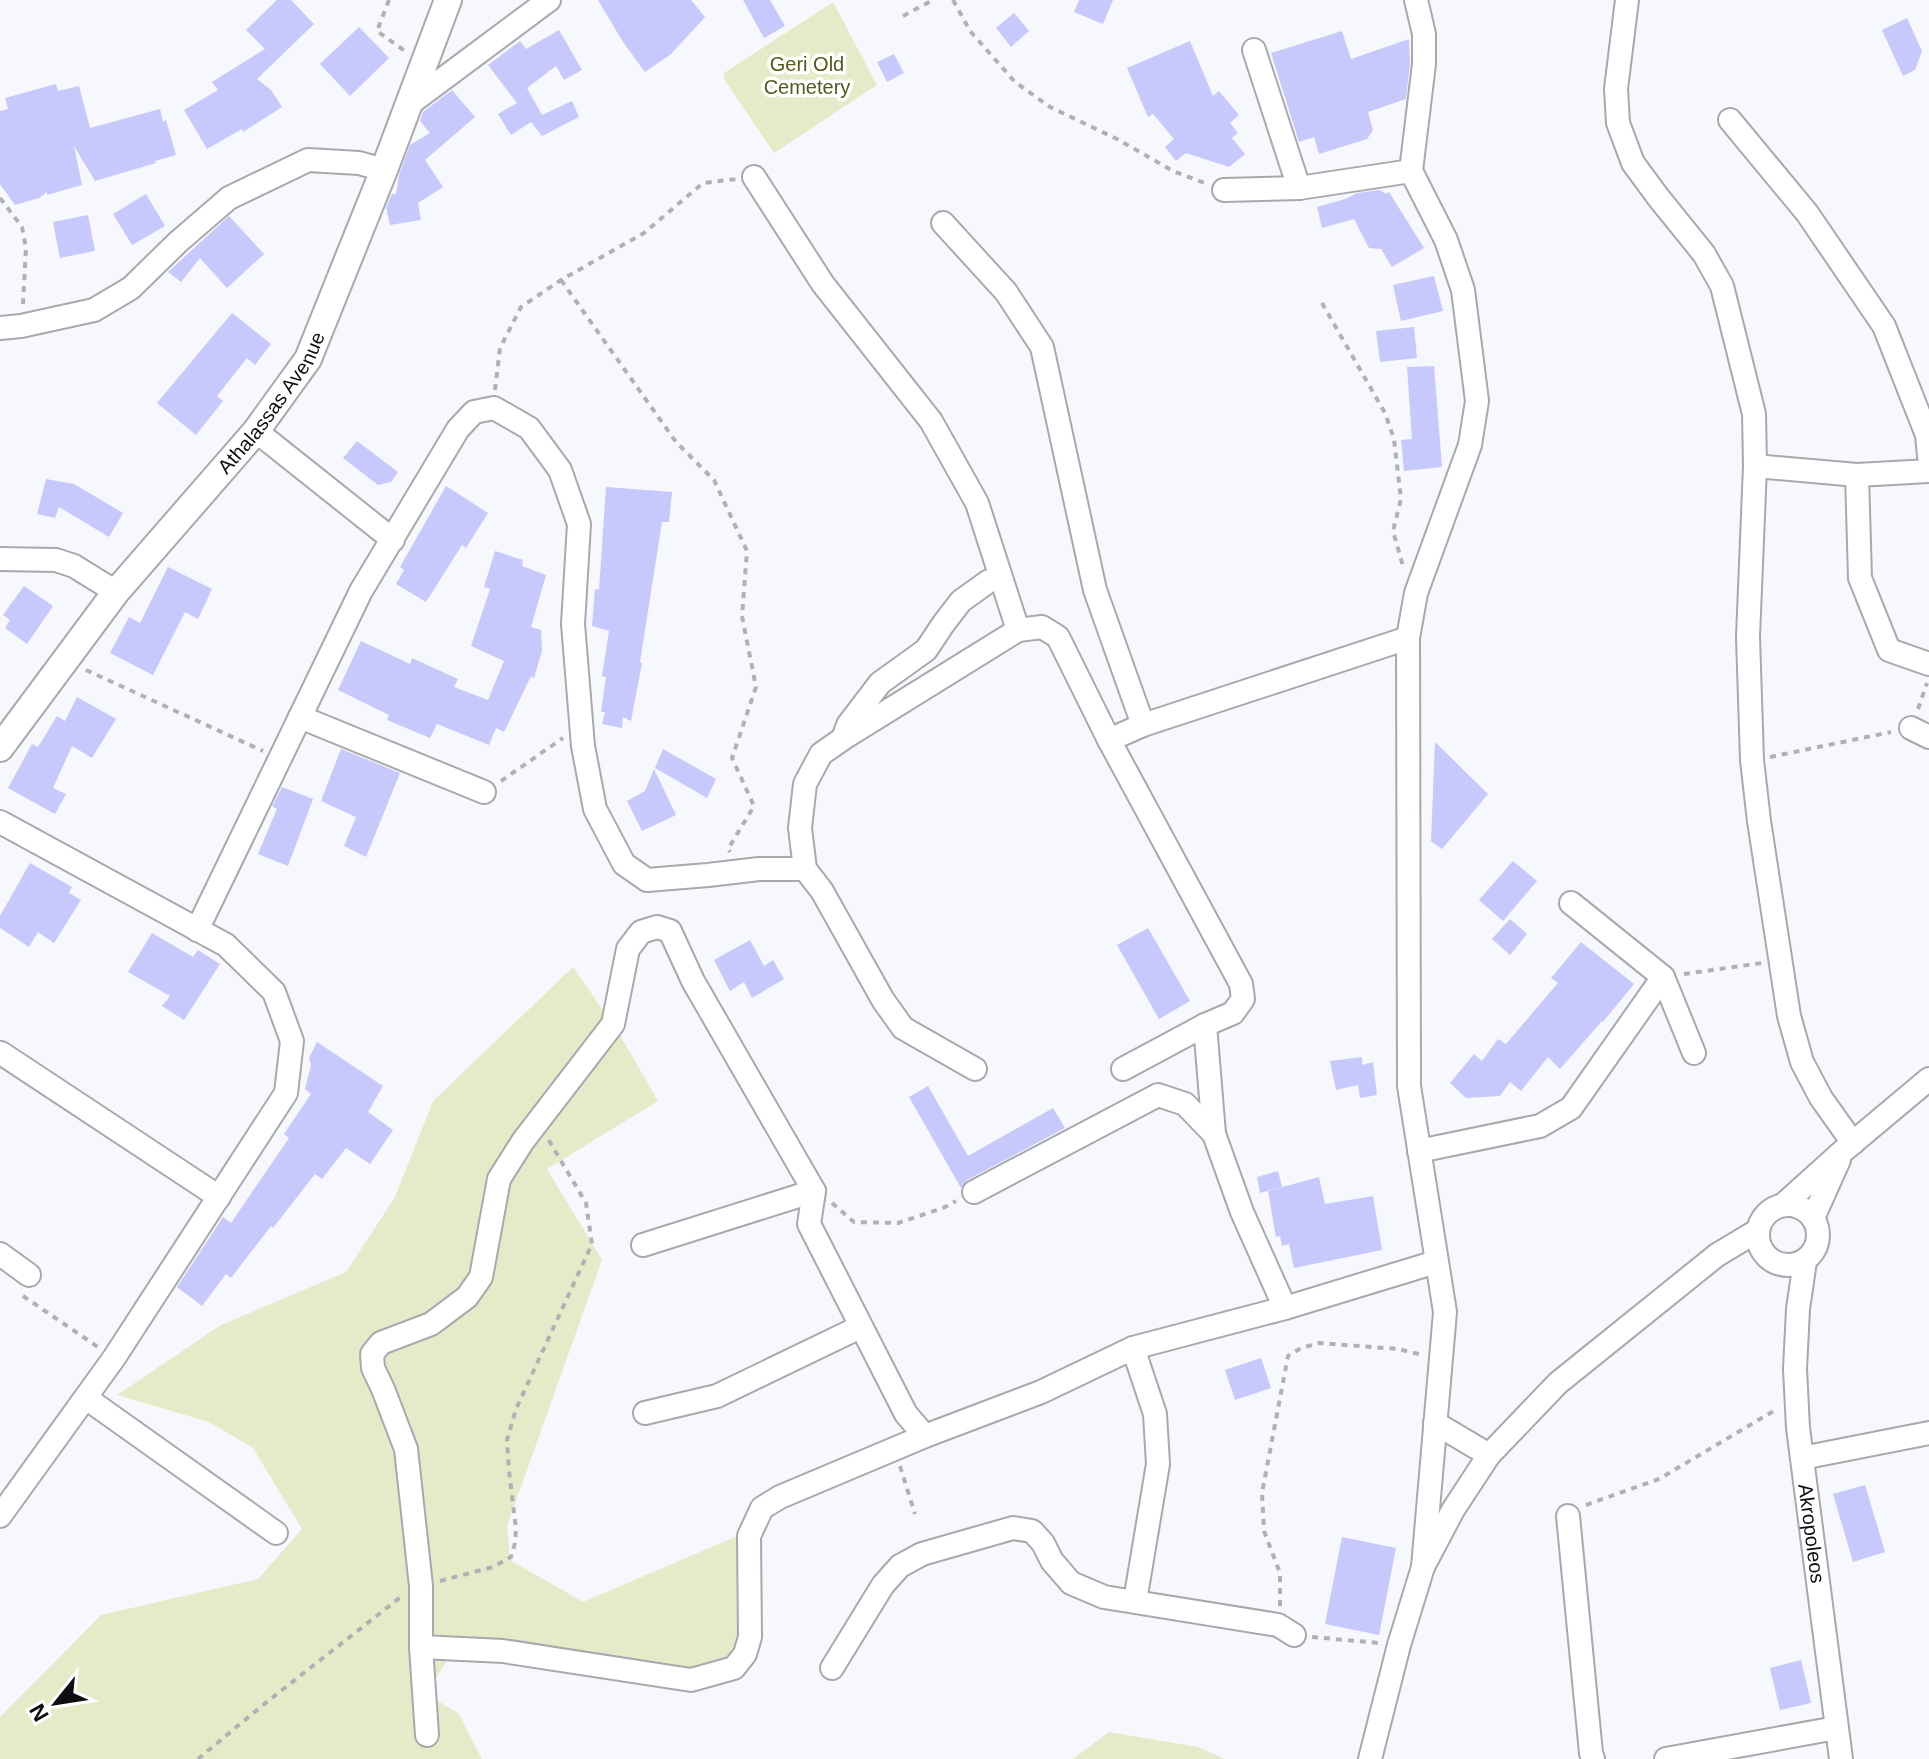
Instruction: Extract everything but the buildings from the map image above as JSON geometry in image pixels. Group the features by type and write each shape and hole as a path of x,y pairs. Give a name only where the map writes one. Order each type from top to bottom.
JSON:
{"main road":[{"name":"Athalassas Avenue","path":"0,748 116,592 256,431 308,359 448,0"}],"street":[{"path":"408,105 549,0"},
{"path":"1416,0 1424,34 1424,64 1411,171 1446,240 1463,290 1477,401 1470,445 1416,593 1408,638 1409,1086 1445,1312 1423,1567"},
{"path":"1627,0 1616,89 1618,123 1633,163 1704,254 1722,286 1754,414 1748,637 1752,760 1759,821 1789,1016 1802,1062 1848,1147"},
{"path":"1254,50 1299,188"},
{"path":"1730,120 1807,213 1884,326 1927,435 1929,456"},
{"path":"11,327 94,310 107,303 131,288 229,198 308,160 359,163 384,170"},
{"path":"1224,190 1299,188 1411,171"},
{"path":"754,177 823,284 931,421 977,503 1018,630"},
{"path":"943,223 1006,292 1042,347 1095,590 1143,725"},
{"path":"197,930 361,591 458,429 474,412 494,408 529,428 560,470 579,524 573,624 583,746 595,809 624,864 647,880 759,869 805,869"},
{"path":"256,431 393,540"},
{"path":"1755,466 1857,475 1929,471"},
{"path":"1857,475 1860,578 1889,650 1929,664"},
{"path":"0,559 56,560 74,566 116,592"},
{"path":"844,738 848,725 880,683 926,650 961,601 989,581"},
{"path":"975,1069 903,1028 883,1000 822,891 805,869 800,828 805,784 821,754 844,738 1018,630 1042,627 1058,637 1109,740 1241,984 1243,999 1233,1013 1123,1069"},
{"path":"1109,740 1143,725 1408,638"},
{"path":"300,717 484,792"},
{"path":"0,822 226,945 274,992 292,1041 286,1093 114,1358 0,1516"},
{"path":"1571,903 1663,977 1694,1053"},
{"path":"427,1735 421,1647 421,1586 406,1449 373,1368 372,1354 381,1343 431,1324 467,1297 481,1277 499,1179 523,1141 613,1024 628,949 641,932 657,927 670,931 693,981 814,1191 809,1224 906,1414 925,1436"},
{"path":"1419,1151 1540,1126 1571,1108 1663,977"},
{"path":"1205,1025 1214,1134 1242,1212 1285,1308"},
{"path":"0,1054 219,1197"},
{"path":"1783,1205 1929,1079"},
{"path":"974,1192 1158,1095 1185,1104 1214,1134"},
{"path":"1813,1218 1848,1147"},
{"path":"643,1245 814,1191"},
{"path":"1717,1255 1786,1261 1813,1253 1819,1234 1813,1218 1803,1208 1793,1205 1783,1205 1766,1213 1757,1231 1761,1249 1786,1261"},
{"path":"1370,1759 1423,1567 1453,1510 1489,1455 1558,1383 1717,1255 1757,1231"},
{"path":"0,1254 29,1275"},
{"name":"Akropoleos","path":"1786,1261 1798,1309 1796,1398 1841,1759"},
{"path":"421,1647 503,1651 691,1680 734,1668 745,1654 750,1637 749,1536 762,1508 780,1497 925,1436 1041,1392 1133,1348 1285,1308 1436,1262"},
{"path":"645,1413 717,1396 860,1327"},
{"path":"1133,1348 1155,1414 1158,1464 1135,1601"},
{"path":"86,1398 276,1533"},
{"path":"1435,1423 1489,1455"},
{"path":"1802,1458 1929,1434"},
{"path":"1568,1516 1593,1759"},
{"path":"832,1668 883,1585 900,1566 922,1554 1013,1528 1032,1531 1071,1583 1104,1597 1286,1630"},
{"path":"1666,1759 1836,1728"}],"path":[{"path":"389,0 377,31 423,64"},
{"path":"903,16 933,0"},
{"path":"953,0 970,31 1015,82 1050,107 1117,139 1173,171 1224,190"},
{"path":"494,408 500,348 521,307 561,280 644,233 703,183 754,177"},
{"path":"0,198 22,227 26,248 11,327"},
{"path":"561,280 676,442 714,480 747,551 742,616 756,687 732,758 754,806 728,849 739,872"},
{"path":"1322,303 1385,413 1394,439 1401,499 1393,531 1400,558 1416,593"},
{"path":"65,660 280,759"},
{"path":"1752,760 1920,732 1929,677"},
{"path":"484,792 581,725"},
{"path":"1663,977 1780,960"},
{"path":"198,1759 398,1599 421,1586 493,1567 511,1557 516,1529 507,1440 516,1409 592,1244 586,1203 537,1122"},
{"path":"814,1191 854,1222 898,1223 943,1208 974,1192"},
{"path":"29,1275 14,1290 114,1358"},
{"path":"1399,1645 1286,1630 1280,1573 1264,1531 1262,1493 1288,1356 1319,1343 1398,1349 1441,1360"},
{"path":"1568,1516 1575,1508 1659,1479 1796,1398"},
{"path":"895,1449 915,1514"}],"green space":[{"name":"Geri Old Cemetery","path":"833,2 877,85 774,153 724,79 724,73"},
{"path":"573,967 620,1035 658,1101 547,1169 602,1260 507,1526 510,1560 583,1602 742,1534 745,1658 701,1687 451,1654 426,1694 458,1713 482,1759 0,1759 0,1717 101,1615 258,1579 302,1529 253,1448 209,1422 117,1395 221,1325 346,1272 395,1197 433,1101"},
{"path":"1109,1732 1198,1747 1225,1759 1073,1759"}]}
